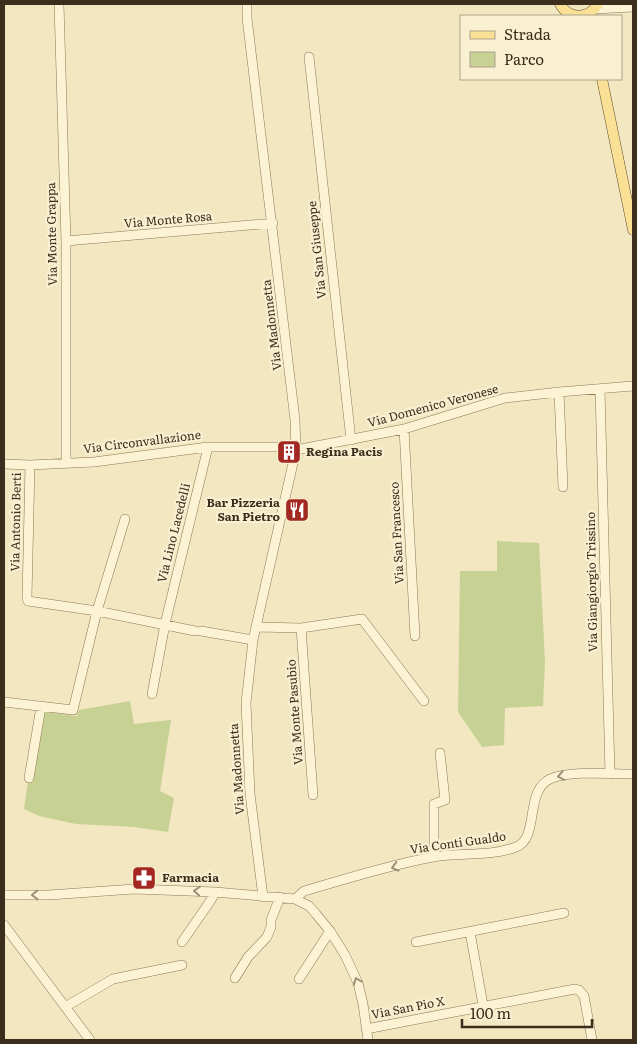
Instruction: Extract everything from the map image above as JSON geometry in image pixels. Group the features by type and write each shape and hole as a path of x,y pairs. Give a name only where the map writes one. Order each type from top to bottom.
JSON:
{"main road":[{"path":"559,5 572,15"},
{"path":"602,80 633,230"}],"street":[{"name":"Via Monte Grappa","path":"59,4 66,241 66,464"},
{"name":"Via Madonnetta","path":"247,4 247,18 273,223 295,420 296,450 253,640 246,702 247,761 263,896"},
{"path":"595,10 630,7"},
{"path":"614,15 630,7"},
{"name":"Via San Giuseppe","path":"309,58 351,440"},
{"name":"Via Monte Rosa","path":"66,241 273,223"},
{"name":"Via Domenico Veronese","path":"284,447 296,450 404,429 505,398 633,386"},
{"name":"Via Giangiorgio Trissino","path":"600,389 610,774"},
{"path":"559,392 563,487"},
{"name":"Via San Francesco","path":"404,429 416,636"},
{"name":"Via Circonvallazione","path":"4,464 30,465 94,462 208,447 284,447"},
{"name":"Via Lino Lacedelli","path":"152,694 165,624 208,447"},
{"name":"Via Antonio Berti","path":"30,465 28,601 97,611"},
{"path":"4,702 73,710 97,611 124,519"},
{"path":"97,611 253,640"},
{"path":"256,627 301,628 362,619 424,700"},
{"name":"Via Monte Pasubio","path":"301,628 313,795"},
{"path":"29,778 40,707"},
{"path":"434,857 434,804 445,800 440,754"},
{"name":"Via Conti Gualdo","path":"296,899 304,891 434,857 506,850 519,846 530,828 538,790 548,780 558,775 633,774"},
{"path":"4,895 49,895 134,889 215,892 296,899 309,906 330,931 345,955 358,984 364,1004 368,1040"},
{"path":"182,942 215,892"},
{"path":"235,978 248,957 267,937 280,897"},
{"path":"416,942 564,913"},
{"path":"4,925 90,1040"},
{"path":"299,979 330,931"},
{"path":"470,932 483,1005"},
{"path":"65,1007 113,979 182,965"},
{"name":"Via San Pio X","path":"366,1029 483,1005 575,989 579,990 584,996 592,1040"}],"green space":[{"path":"497,541 539,543 545,662 543,706 505,708 504,745 482,747 458,712 460,571 497,571"},
{"path":"130,701 134,724 171,720 160,791 174,798 168,832 134,827 76,824 39,816 24,809 33,746 41,711 77,716 79,710"}],"place":[{"name":"Regina Pacis","path":"289,452"},
{"name":"Bar Pizzeria San Pietro","path":"297,510"},
{"name":"Farmacia","path":"144,878"}]}
